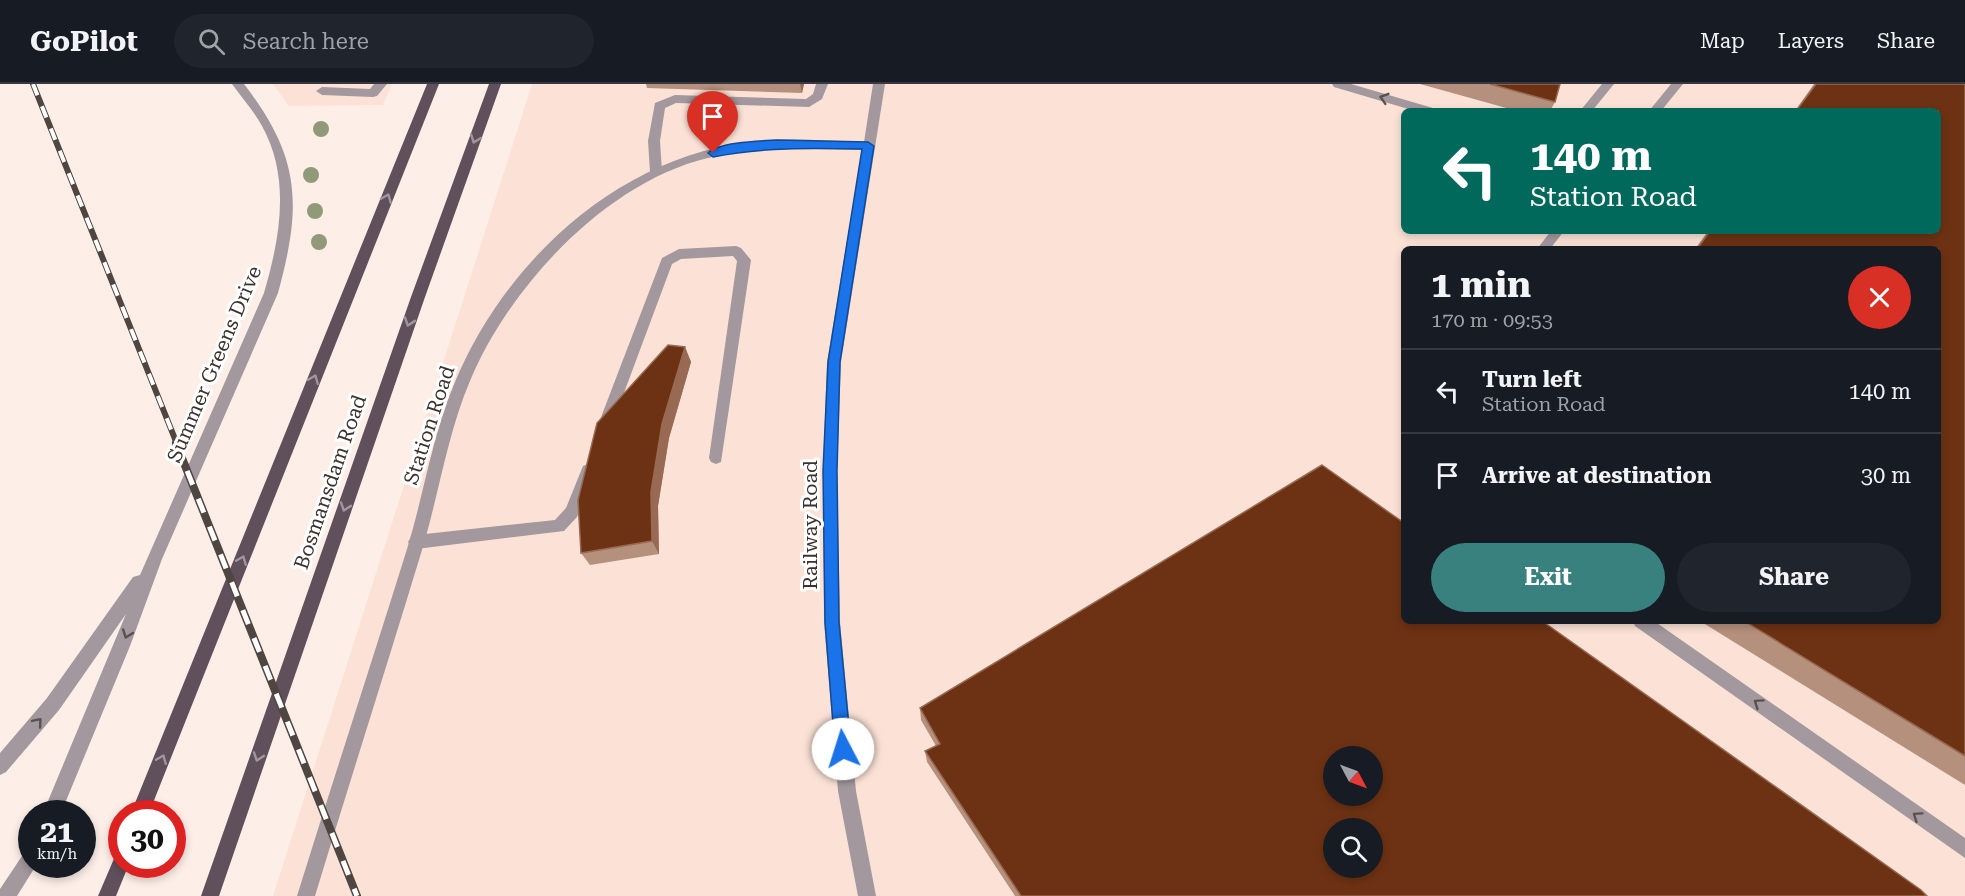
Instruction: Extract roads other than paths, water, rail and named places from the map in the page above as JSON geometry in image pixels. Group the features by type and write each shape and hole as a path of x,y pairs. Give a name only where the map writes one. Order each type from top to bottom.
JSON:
{"main road":[{"path":"145,800 433,84"},
{"name":"Bosmansdam Road","path":"210,896 418,297 495,84"},
{"path":"107,896 114,878"}],"street":[{"name":"Summer Greens Drive","path":"57,800 122,646 154,559 255,329 281,260 288,210 282,159 271,132 238,84"},
{"path":"322,92 373,93 381,84"},
{"path":"656,172 654,141 658,106 662,103 675,99 809,103 818,96 822,84"},
{"name":"Railway Road","path":"867,896 847,791 833,633 830,471 834,362 879,84"},
{"path":"1338,84 1419,108"},
{"path":"1588,108 1608,84"},
{"path":"1657,108 1677,84"},
{"name":"Station Road","path":"306,896 416,543 451,412 472,360 504,309 542,259 575,226 606,202 656,172 697,156 746,146 777,144 868,146"},
{"path":"1546,246 1556,234"},
{"path":"601,436 667,261 679,254 731,250 744,260 716,458"},
{"path":"416,543 559,526 572,512 592,458"},
{"name":"Summer Greens Drive","path":"0,766 53,704 114,621 154,559"},
{"path":"1645,624 1965,849"},
{"path":"6,896 18,878"}],"railway":[{"path":"33,84 177,444"},
{"path":"176,443 357,896"}]}
